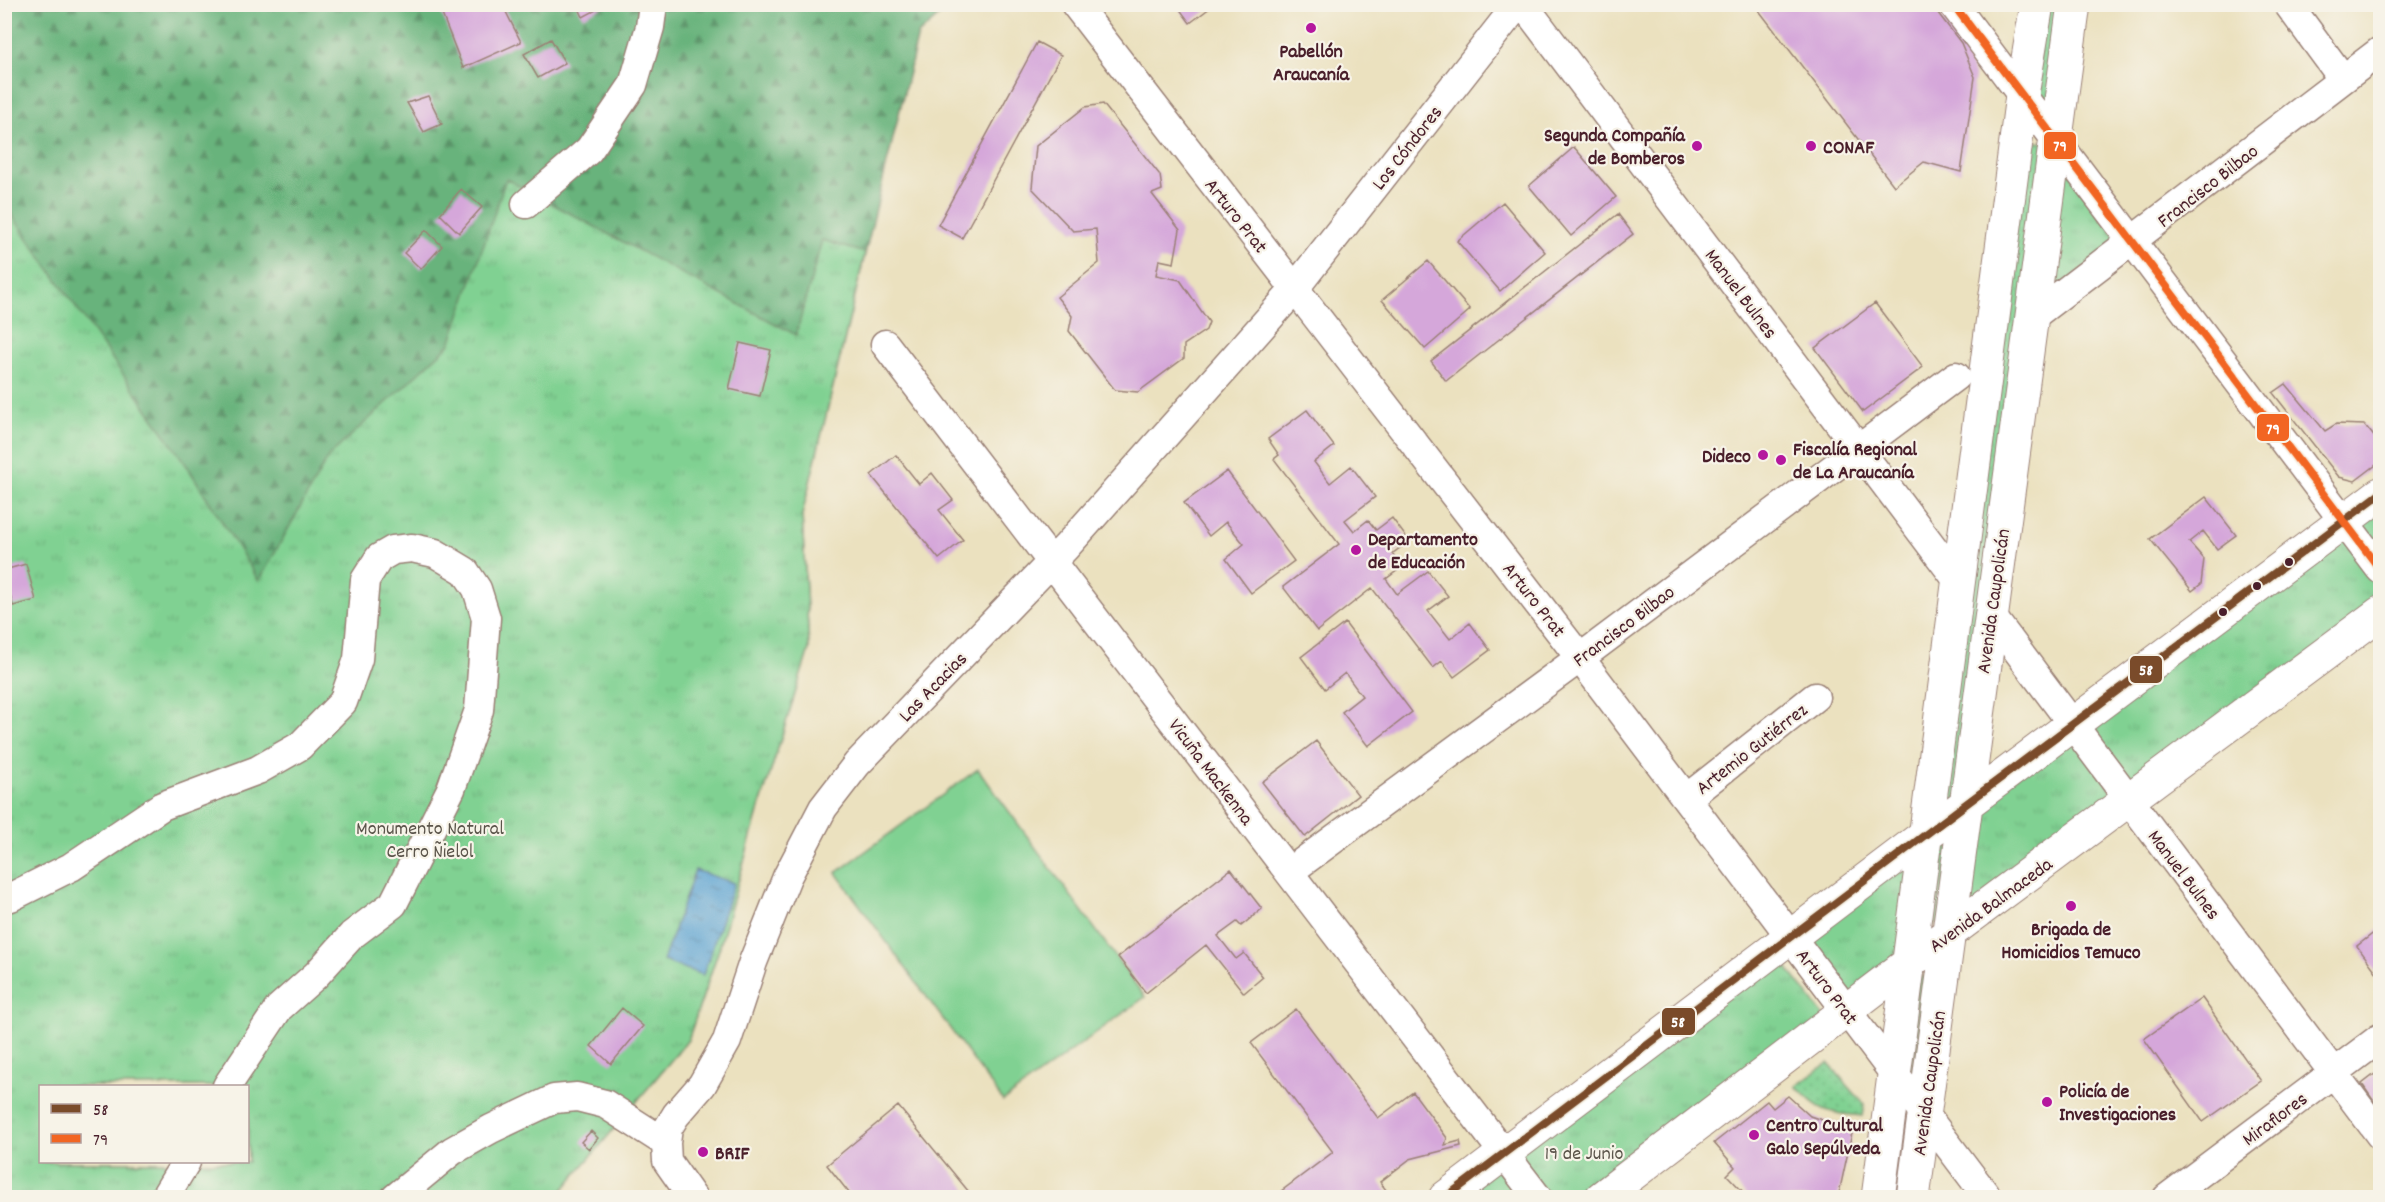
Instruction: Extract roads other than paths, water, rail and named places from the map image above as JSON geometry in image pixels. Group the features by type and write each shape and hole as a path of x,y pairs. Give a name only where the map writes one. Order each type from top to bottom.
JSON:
{"main road":[{"name":"Avenida Caupolicán","path":"1878,1197 2022,95 2037,4"},
{"name":"Avenida Caupolicán","path":"1912,1197 2074,4"},
{"path":"1445,1197 2380,494"},
{"path":"1964,546 1969,574 1981,601 1990,614"},
{"name":"Avenida Balmaceda","path":"1601,1197 1910,962 2380,613"}],"street":[{"path":"526,204 589,150 633,85 650,27 653,4"},
{"name":"Arturo Prat","path":"1075,4 1580,658 1988,1197"},
{"name":"Los Cóndores","path":"1294,289 1518,4"},
{"name":"Manuel Bulnes","path":"1524,4 1959,582"},
{"path":"1953,4 2380,569"},
{"path":"2288,4 2343,80"},
{"name":"Francisco Bilbao","path":"2032,317 2380,51"},
{"path":"2017,137 2056,140"},
{"name":"Las Acacias","path":"666,1143 668,1128 676,1114 702,1084 727,1041 753,962 787,877 823,808 857,764 1052,562 1294,289"},
{"name":"Vicuña Mackenna","path":"885,344 1539,1197"},
{"name":"Francisco Bilbao","path":"1289,872 1580,658 1956,376"},
{"path":"4,898 11,897 71,867 162,806 258,770 300,746 342,702 358,659 364,580 379,558 393,550 412,548 435,553 465,571 477,589 486,618 479,710 451,789 393,904 352,935 316,975 279,1008 228,1085"},
{"name":"Manuel Bulnes","path":"1990,614 2380,1135"},
{"name":"Artemio Gutiérrez","path":"1687,798 1815,697"},
{"name":"Miraflores","path":"2167,1197 2380,1038"},
{"path":"395,1197 452,1151 536,1106 554,1098 566,1097 588,1099 605,1104 666,1143 667,1161 693,1197"},
{"path":"164,1197 185,1163"}],"water":[{"path":"695,870 734,883 703,975 663,961"}],"place":[{"name":"Pabellón Araucanía","path":"1311,28"},
{"name":"Segunda Compañía de Bomberos","path":"1697,146"},
{"name":"CONAF","path":"1811,146"},
{"name":"Dideco","path":"1763,455"},
{"name":"Fiscalía Regional de La Araucanía","path":"1781,460"},
{"name":"Departamento de Educación","path":"1356,550"},
{"name":"Brigada de Homicidios Temuco","path":"2071,906"},
{"name":"Policía de Investigaciones","path":"2047,1102"},
{"name":"Centro Cultural Galo Sepúlveda","path":"1754,1135"},
{"name":"BRIF","path":"703,1152"}],"park label":[{"name":"Monumento Natural Cerro Ñielol","path":"430,838"},
{"name":"19 de Junio","path":"1584,1152"}]}
